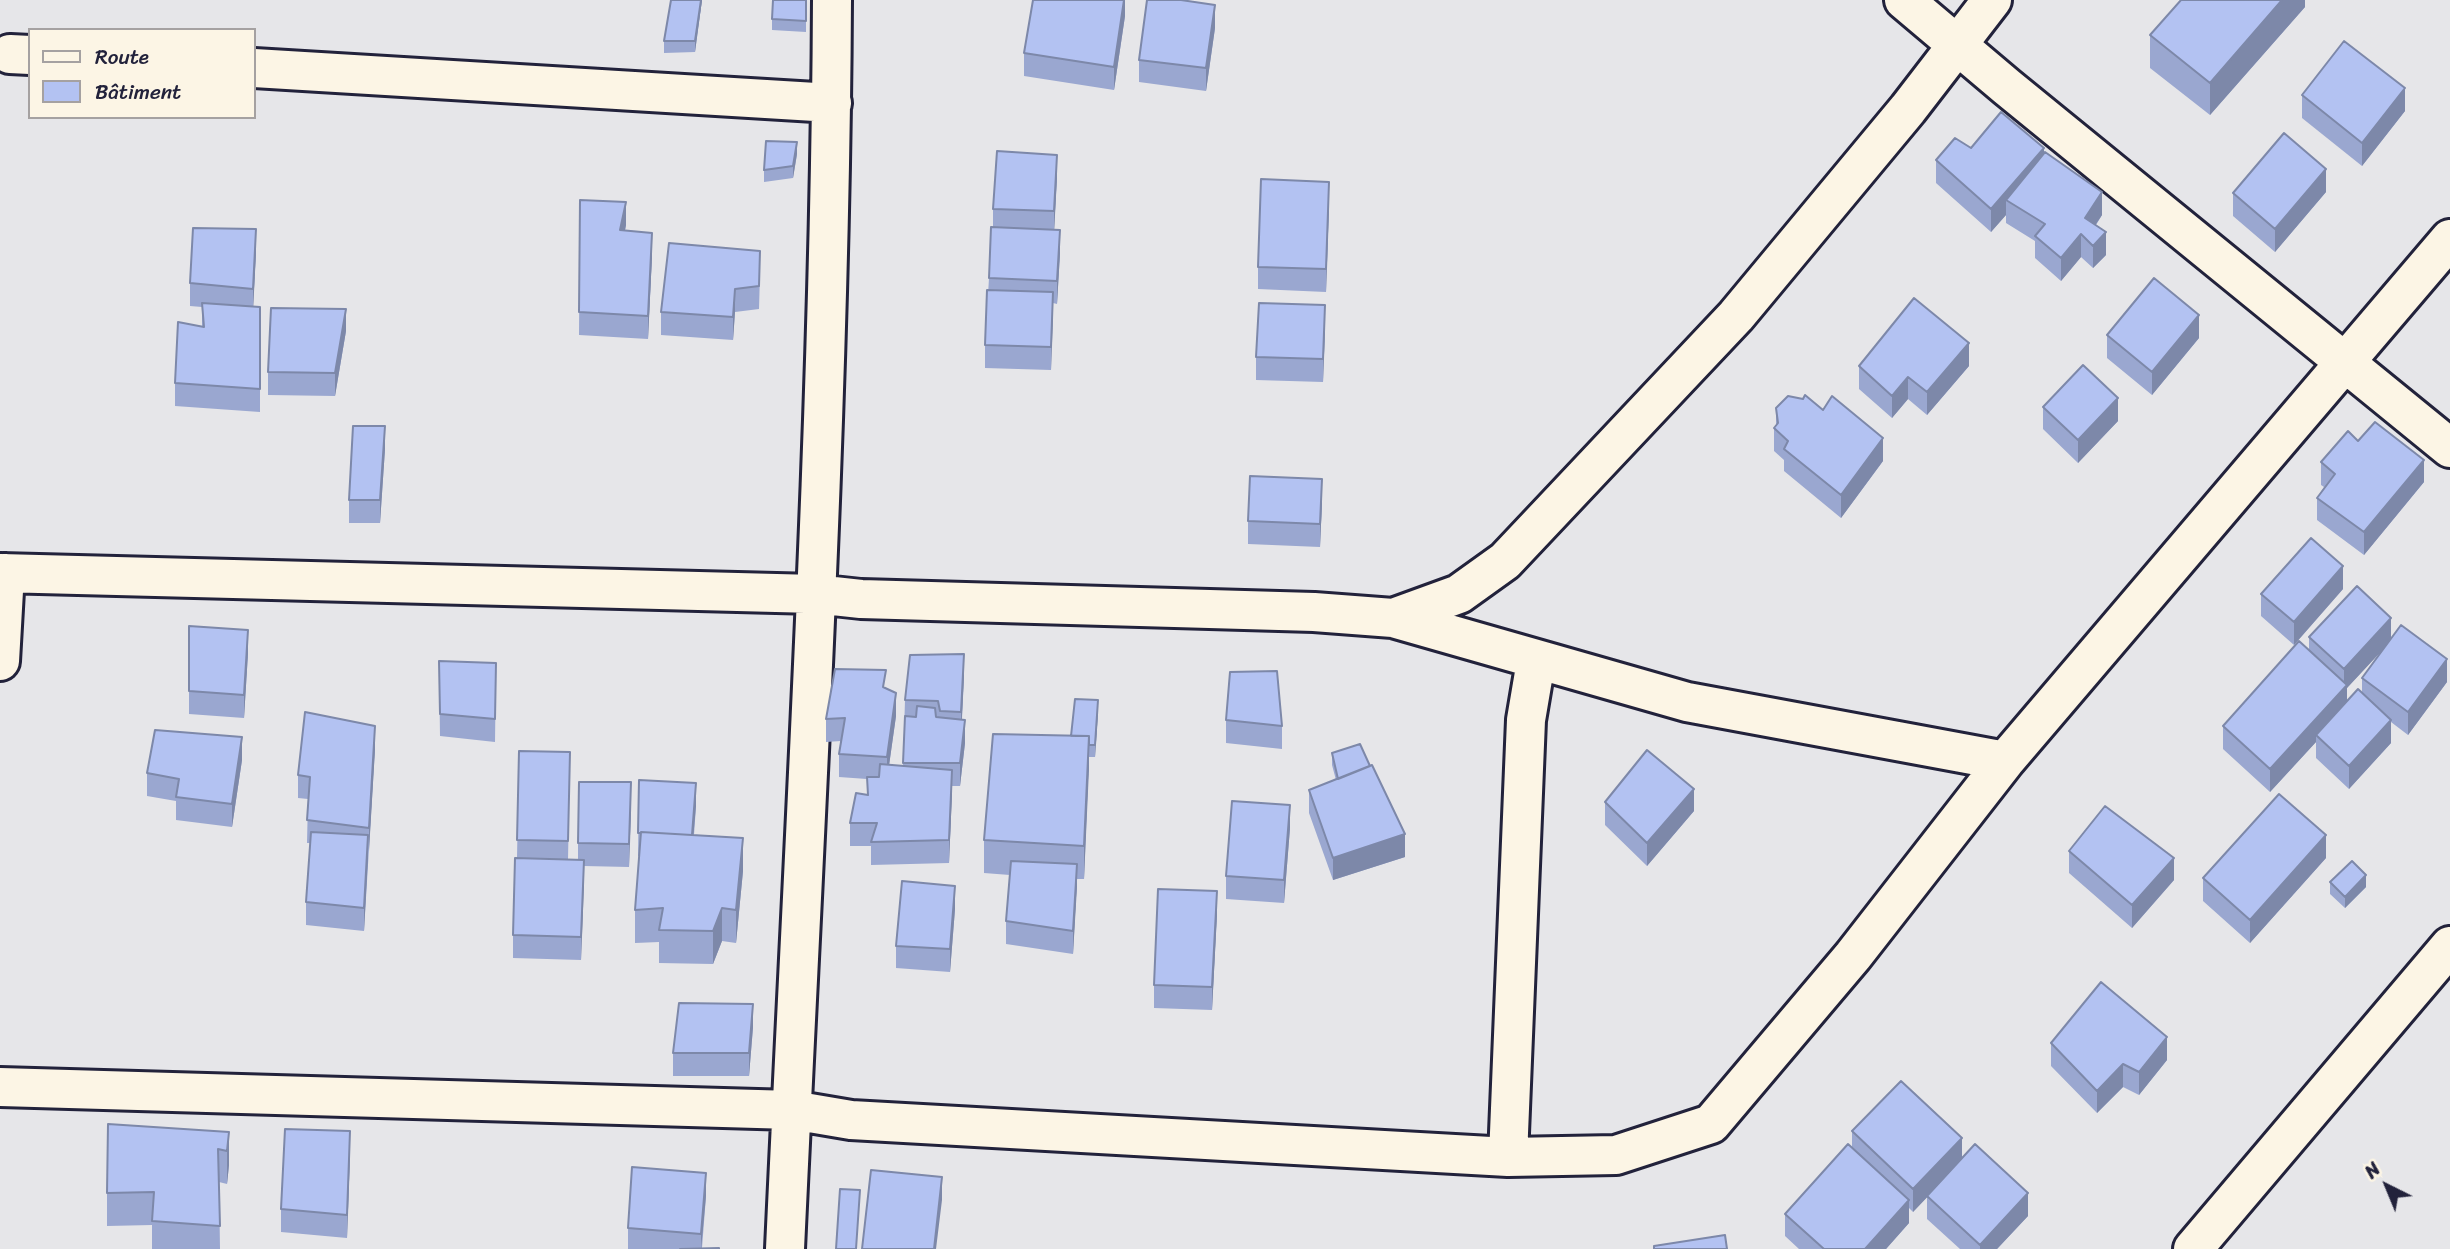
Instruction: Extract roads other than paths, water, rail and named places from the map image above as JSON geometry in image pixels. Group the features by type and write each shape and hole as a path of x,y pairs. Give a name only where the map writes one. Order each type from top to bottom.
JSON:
{"street":[{"path":"785,1249 815,594 832,103 832,0"},
{"path":"1905,0 2007,87 2450,447"},
{"path":"1392,618 1459,594 1505,561 1736,316 1908,108 1992,0"},
{"path":"256,68 832,103"},
{"path":"0,1087 792,1110 851,1120 1508,1157 1616,1154 1711,1124 1853,956 2005,761 2450,239"},
{"path":"0,661 2,573 815,594 861,599 1314,611 1392,618 1688,702 2005,761"},
{"path":"1508,1157 1526,720 1536,661"},
{"path":"2193,1249 2450,946"}]}
